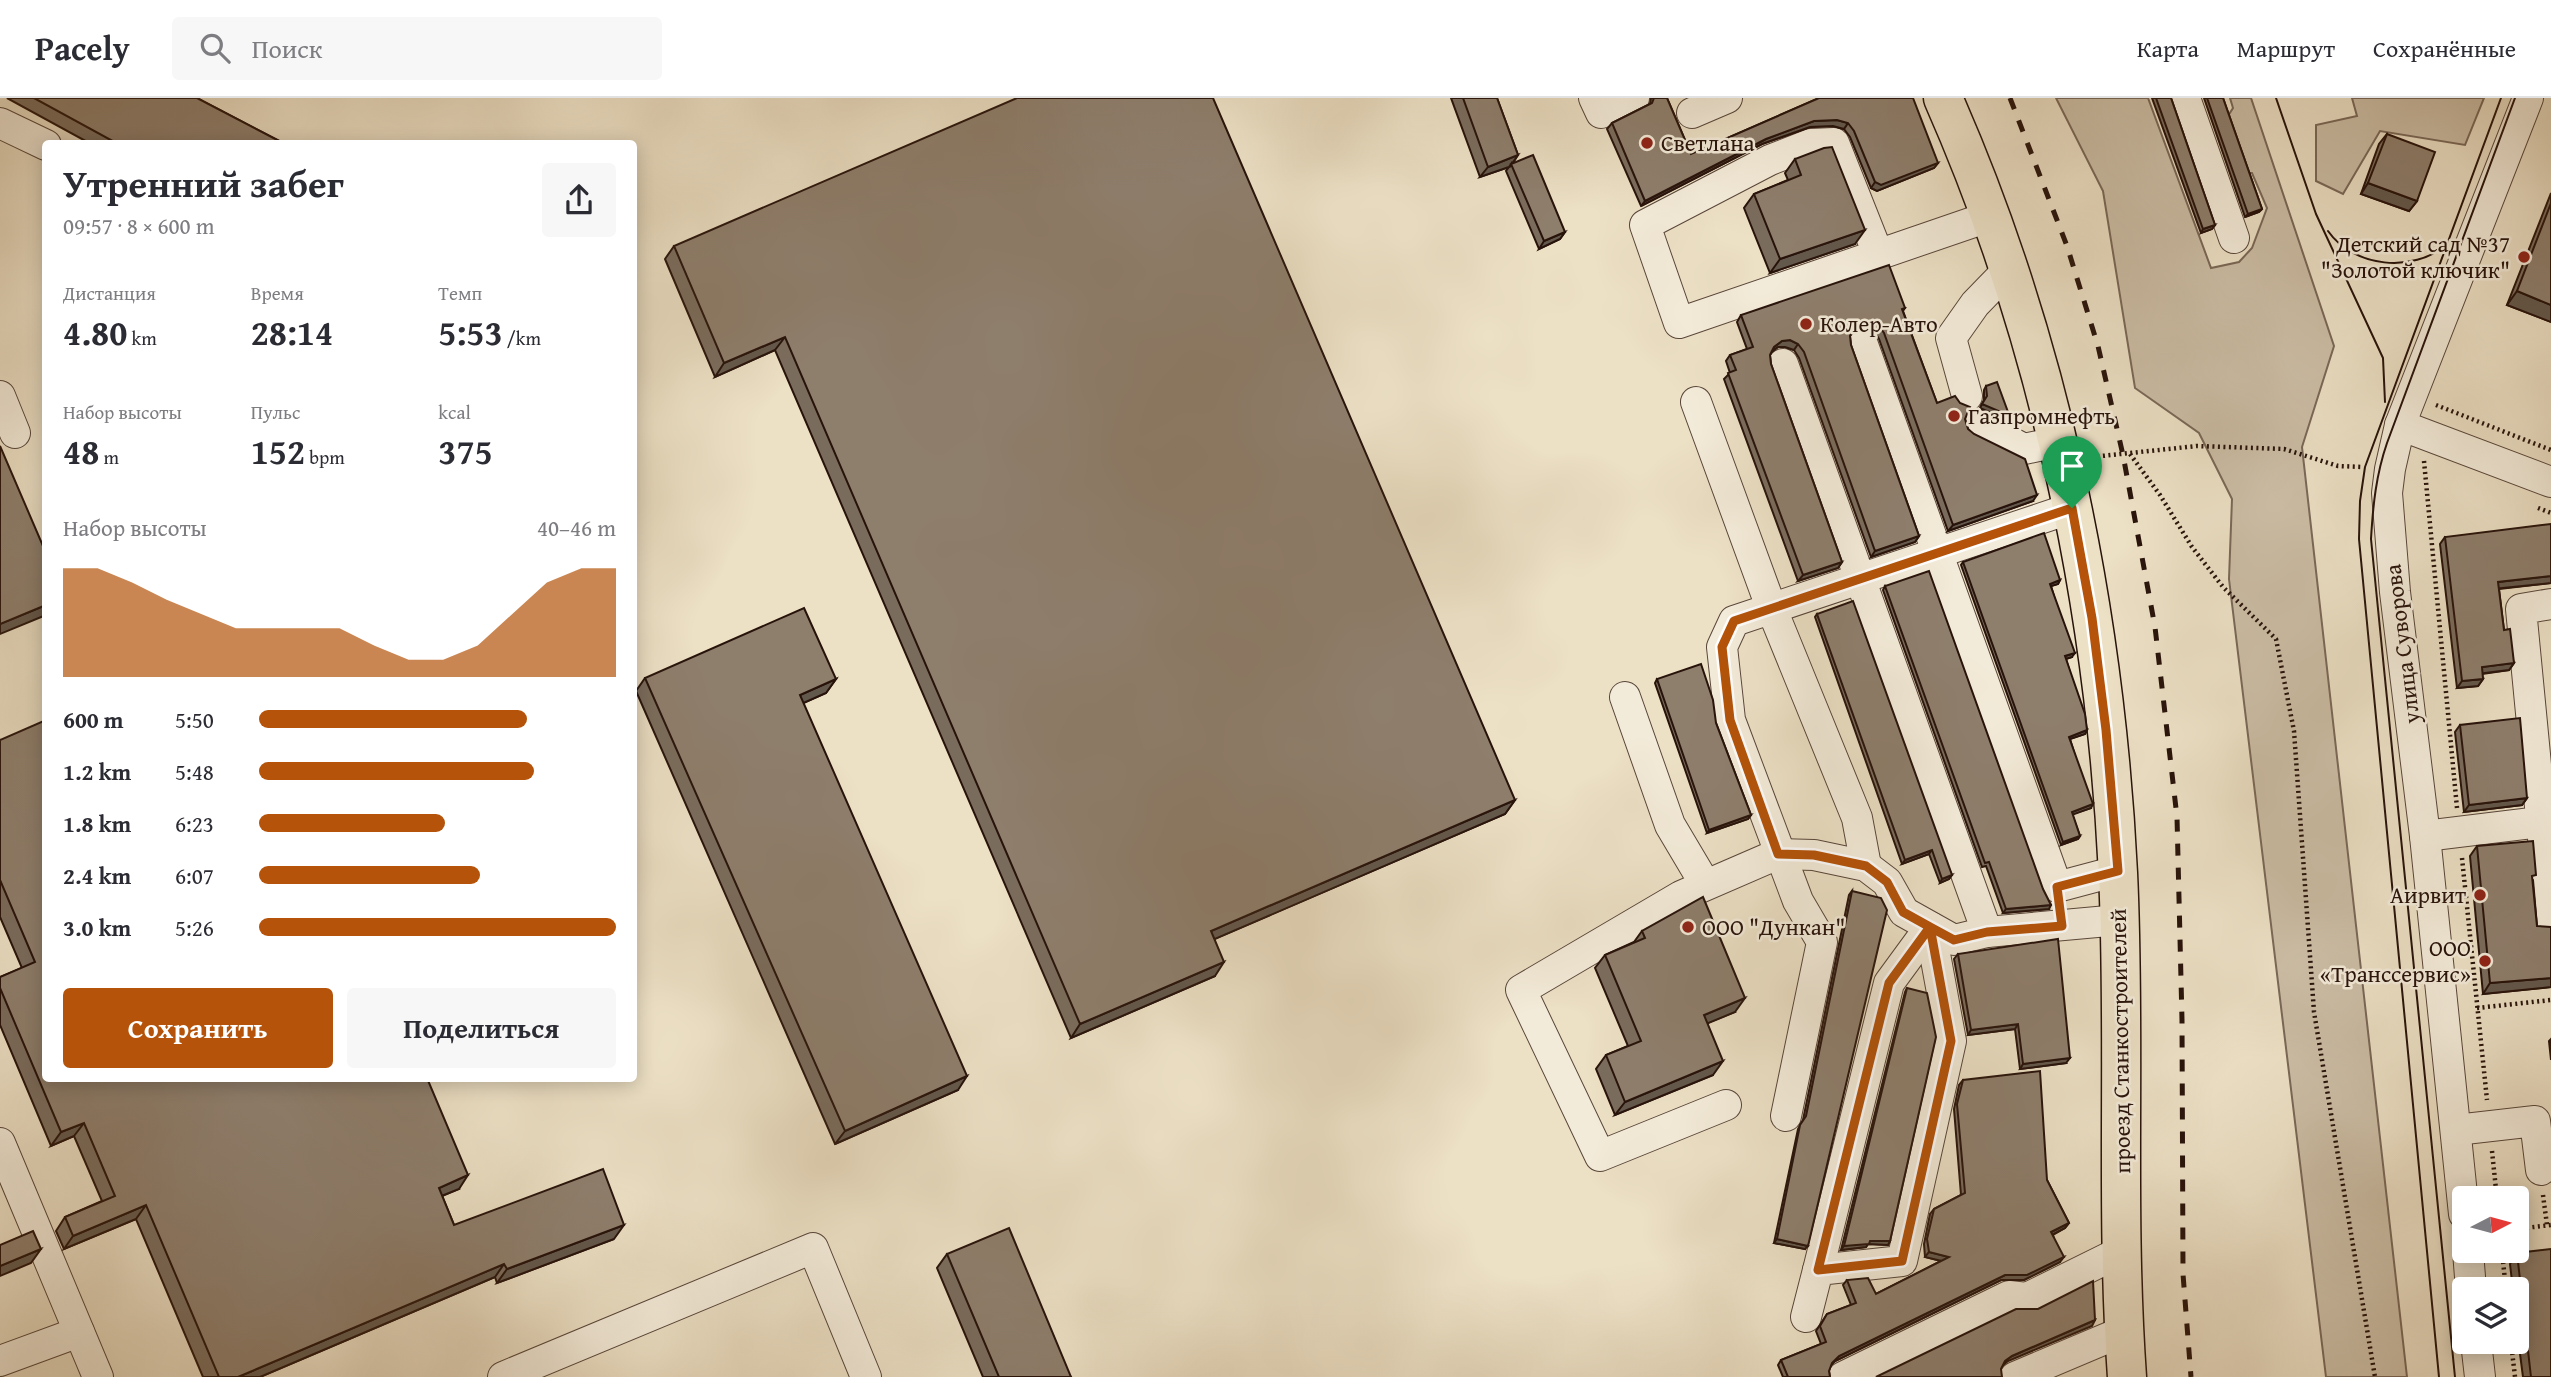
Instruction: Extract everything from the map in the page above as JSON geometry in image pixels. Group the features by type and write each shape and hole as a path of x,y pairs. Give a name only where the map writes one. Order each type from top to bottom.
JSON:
{"main road":[{"name":"проезд Станкостроителей","path":"1943,98 1991,216 2008,270 2059,452 2094,630 2118,871 2122,1251 2127,1377"}],"street":[{"path":"1594,98 1601,113 1634,98"},
{"path":"1692,113 1727,98"},
{"path":"2185,98 2234,238"},
{"name":"улица Суворова","path":"2461,1186 2426,836 2395,592 2387,493 2400,425 2528,98"},
{"path":"0,123 42,143"},
{"path":"1878,254 1834,143 1811,144 1770,160 1645,225 1679,323 1991,216"},
{"path":"1967,396 1951,338 1975,304 2008,270"},
{"path":"1863,345 2057,887 2062,926"},
{"path":"1783,364 1987,932"},
{"path":"0,396 15,433"},
{"path":"1696,402 1771,607 1857,818 1866,866"},
{"path":"1978,425 2024,449 2059,452"},
{"path":"2400,425 2426,450 2551,482"},
{"path":"1786,1115 1822,942 1798,901 1778,854 1730,720 1722,647 1734,621 2072,508"},
{"path":"2551,604 2521,609 2551,920"},
{"path":"1625,697 1670,825 1705,884"},
{"path":"2426,836 2540,822"},
{"path":"1726,1105 1600,1156 1521,990 1705,884 1778,854 1814,855 1866,866 1887,882 1903,912 1954,940 1987,932 2119,920"},
{"path":"2057,887 2118,871"},
{"path":"1806,1317 1889,983 1930,927"},
{"path":"1818,1270 1902,1261 1951,1041 1930,927"},
{"path":"2456,1130 2535,1121 2541,1170"},
{"path":"0,1143 97,1377"},
{"path":"503,1377 813,1248 866,1377"},
{"path":"1843,1377 2009,1296 2028,1298 2122,1251"},
{"path":"2015,1377 2124,1331"},
{"path":"0,1361 79,1332"},
{"path":"2477,1354 2480,1377"}],"path":[{"path":"2440,392 2426,450 2459,832 2496,1186"},
{"path":"2435,405 2551,450"},
{"path":"2059,452 2130,454 2197,446 2284,449 2338,466 2390,469 2426,450"},
{"path":"2130,454 2160,495 2192,547 2223,587 2276,639 2294,731 2314,1012 2375,1377"},
{"path":"2477,1008 2551,1000"},
{"path":"2529,1228 2551,1225"},
{"path":"2512,1354 2515,1377"}],"shaded area":[{"path":"2056,98 2148,98 2211,268 2239,262 2252,248 2267,208 2252,173 2234,173 2219,130 2233,108 2230,98 2251,98 2334,346 2302,447 2407,1377 2326,1377 2229,579 2232,499 2199,433 2135,388 2103,191"},
{"path":"2352,98 2484,98 2465,145 2380,131 2343,194 2316,181 2316,125 2357,116"}],"building":[{"path":"34,98 197,98 277,140 111,140"},
{"path":"1017,98 1213,98 1515,800 1211,931 1224,962 1080,1024 785,337 724,363 674,246"},
{"path":"1463,98 1497,98 1518,155 1488,167"},
{"path":"1654,98 1667,98 1691,154 1819,98 1913,98 1938,163 1881,185 1875,182 1854,131 1848,123 1837,120 1814,121 1766,139 1645,201 1612,123 1652,103"},
{"path":"2156,98 2171,98 2215,225 2203,229"},
{"path":"2207,98 2223,98 2262,209 2248,214"},
{"path":"2387,134 2435,152 2417,201 2368,183"},
{"path":"1832,147 1865,230 1780,259 1754,194 1801,175 1795,159"},
{"path":"1533,155 1565,232 1544,241 1511,164"},
{"path":"2551,203 2551,305 2517,291"},
{"path":"1889,265 1905,308 1902,309 1937,403 1955,396 1960,403 1970,407 1965,419 1968,429 2025,459 2037,495 1953,525 1884,333 1878,325 1862,322 1854,328 1850,336 1851,345 1919,536 1875,551 1804,352 1798,344 1790,340 1782,341 1774,347 1770,355 1771,364 1842,562 1803,575 1728,373 1736,370 1730,355 1753,347 1741,315"},
{"path":"1997,382 2008,412 2003,413 1982,404 1987,396 1986,386"},
{"path":"0,446 42,544 42,607 0,624"},
{"path":"2551,524 2551,576 2498,582 2504,630 2510,629 2514,663 2482,667 2483,679 2462,681 2445,537"},
{"path":"2044,533 2060,580 2050,584 2075,653 2065,656 2085,714 2087,730 2069,737 2093,804 2072,812 2080,836 2063,842 1963,562"},
{"path":"1929,571 2051,905 2006,909 1989,862 1985,863 1885,586"},
{"path":"1853,601 1952,875 1942,879 1932,850 1905,860 1817,614"},
{"path":"804,608 836,679 800,695 967,1076 845,1131 645,678"},
{"path":"1701,664 1713,700 1716,723 1751,815 1709,830 1657,679"},
{"path":"2520,718 2527,798 2469,805 2460,725"},
{"path":"42,722 42,1082 429,1082 468,1175 439,1188 454,1225 603,1169 624,1225 507,1269 504,1264 238,1377 219,1377 146,1205 73,1236 65,1217 115,1196 84,1123 61,1132 0,988 0,977 35,962 0,880 0,740"},
{"path":"2533,841 2536,875 2532,876 2537,926 2551,927 2551,978 2490,983 2477,846"},
{"path":"1852,891 1881,898 1887,910 1808,1246 1777,1239 1800,1125 1806,1116"},
{"path":"1703,897 1745,998 1704,1015 1723,1061 1625,1102 1606,1055 1641,1041 1605,955 1645,938 1642,931"},
{"path":"2058,939 2070,1058 2023,1064 2018,1024 1971,1030 1958,954"},
{"path":"1907,988 1927,993 1936,1037 1890,1241 1870,1241 1869,1244 1844,1246"},
{"path":"2040,1071 2047,1180 2069,1223 2051,1232 2064,1257 2027,1275 2005,1275 1839,1356 1832,1363 1830,1377 1788,1377 1781,1360 1826,1342 1820,1326 1827,1314 1856,1303 1847,1280 1868,1278 1876,1294 1949,1257 1929,1252 1927,1239 1934,1209 1965,1193 1957,1104 1963,1080"},
{"path":"1009,1228 1071,1377 999,1377 947,1254"},
{"path":"33,1231 41,1249 0,1266 0,1245"},
{"path":"2551,1249 2551,1377 2531,1377 2528,1354 2529,1277 2520,1277 2518,1264 2529,1264 2529,1252"},
{"path":"2093,1281 2095,1320 2012,1356 2005,1361 2001,1369 2002,1377 1876,1377 2016,1309 2038,1309"}],"tram line":[{"path":"2276,98 2316,214 2383,358 2385,402"},
{"path":"2439,1377 2359,539 2360,501 2365,467 2501,98"},
{"path":"2455,1377 2371,539 2376,490 2387,443 2515,98"},
{"path":"2328,231 2353,253 2384,262 2417,260 2446,245"}],"railway":[{"path":"2010,98 2067,246 2098,346 2123,455 2155,627 2177,817 2182,1020 2183,1274 2191,1377"}],"place":[{"name":"Светлана","path":"1647,143"},
{"name":"Детский сад №37 \"Золотой ключик\"","path":"2524,257"},
{"name":"Колер-Авто","path":"1806,324"},
{"name":"Газпромнефть","path":"1954,416"},
{"name":"Аирвит","path":"2480,895"},
{"name":"ООО \"Дункан\"","path":"1688,927"},
{"name":"ООО «Транссервис»","path":"2485,961"}],"route":[{"path":"2072,508 1734,621 1722,647 1730,720 1778,854 1814,855 1866,866 1887,882 1903,912 1930,927 1951,1041 1902,1261 1818,1270 1889,983 1930,927 1954,940 1987,932 2062,926 2057,887 2118,871 2106,730 2092,618 2072,508"}]}
